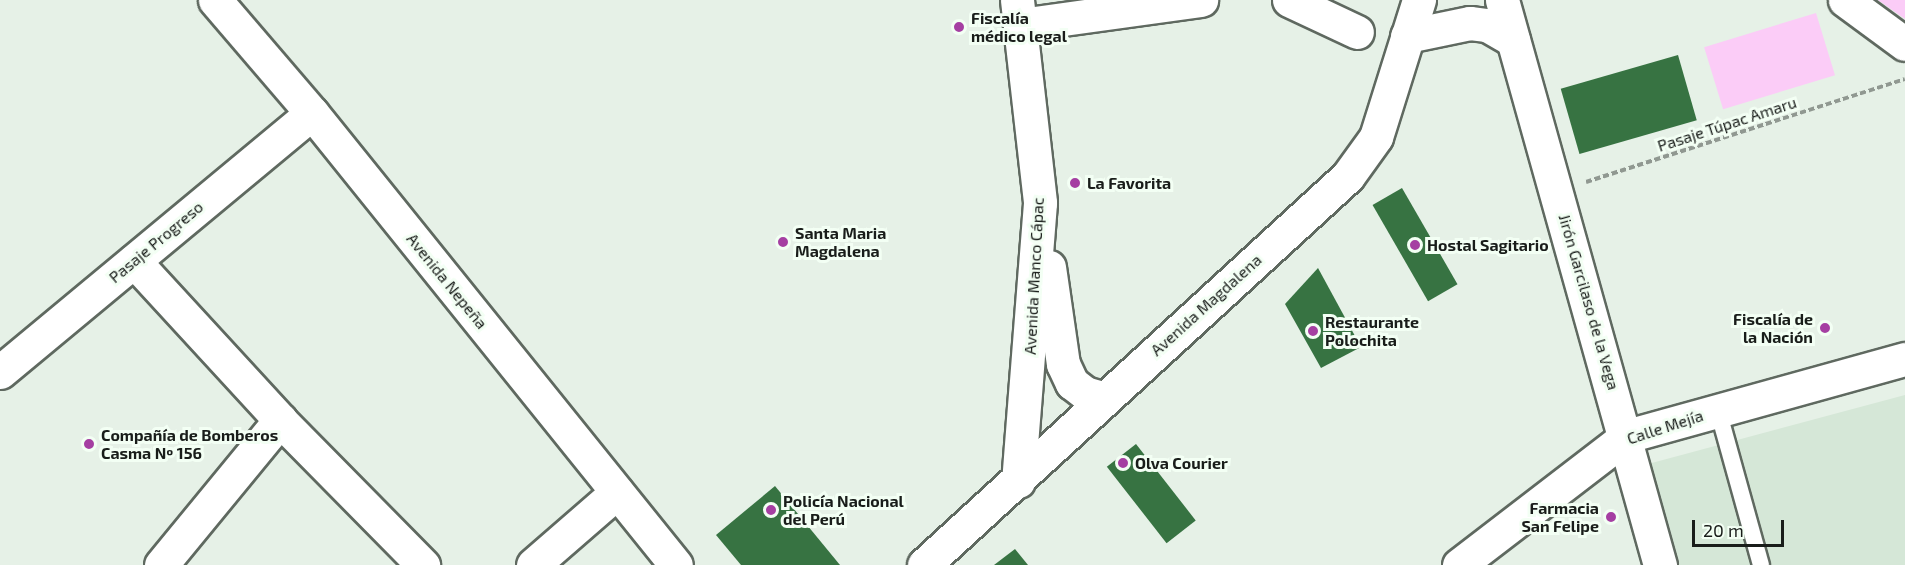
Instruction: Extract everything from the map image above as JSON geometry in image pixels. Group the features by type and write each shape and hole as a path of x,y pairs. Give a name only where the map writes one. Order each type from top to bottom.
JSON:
{"main road":[{"name":"Avenida Nepeña","path":"215,0 312,113 676,565"},
{"path":"1018,13 1201,0"},
{"path":"1289,0 1357,32"},
{"name":"Avenida Magdalena","path":"924,565 1018,481 1103,398 1348,176 1376,137 1419,0"},
{"name":"Jirón Garcilaso de la Vega","path":"1502,0 1627,436 1660,565"},
{"path":"1845,0 1905,44"},
{"name":"Avenida Manco Cápac","path":"1018,13 1040,203 1018,481"},
{"path":"1407,36 1470,23 1487,25 1513,40"},
{"name":"Pasaje Progreso","path":"0,372 312,113"},
{"path":"1040,203 1062,364 1072,383 1086,393 1103,398"},
{"path":"134,261 280,420 423,565"},
{"name":"Calle Mejía","path":"1459,565 1627,436 1905,358"},
{"path":"161,565 280,420"},
{"path":"533,565 617,492"}],"lane":[{"path":"1718,410 1761,565"}],"path":[{"name":"Pasaje Túpac Amaru","path":"1557,191 1905,79"}],"shaded area":[{"path":"1878,0 1905,0 1905,19"},
{"path":"1816,13 1835,75 1723,109 1704,47"},
{"path":"1905,395 1905,565 1676,565 1648,464"}],"building":[{"path":"1678,55 1697,120 1579,154 1561,89"},
{"name":"Hostal Sagitario","path":"1402,188 1458,284 1428,301 1373,205"},
{"path":"1318,268 1361,347 1321,368 1285,304"},
{"path":"1136,444 1196,520 1167,543 1107,467"},
{"name":"Policía Nacional del Perú","path":"775,486 840,565 741,565 716,535"},
{"path":"1015,549 1028,565 994,565"}],"place":[{"name":"Fiscalía médico legal","path":"959,27"},
{"name":"La Favorita","path":"1075,183"},
{"name":"Santa Maria Magdalena","path":"783,242"},
{"name":"Hostal Sagitario","path":"1415,245"},
{"name":"Fiscalía de la Nación","path":"1825,328"},
{"name":"Restaurante Polochita","path":"1313,331"},
{"name":"Compañía de Bomberos Casma Nº 156","path":"89,444"},
{"name":"Olva Courier","path":"1123,463"},
{"name":"Policía Nacional del Perú","path":"771,510"},
{"name":"Farmacia San Felipe","path":"1611,517"}]}
